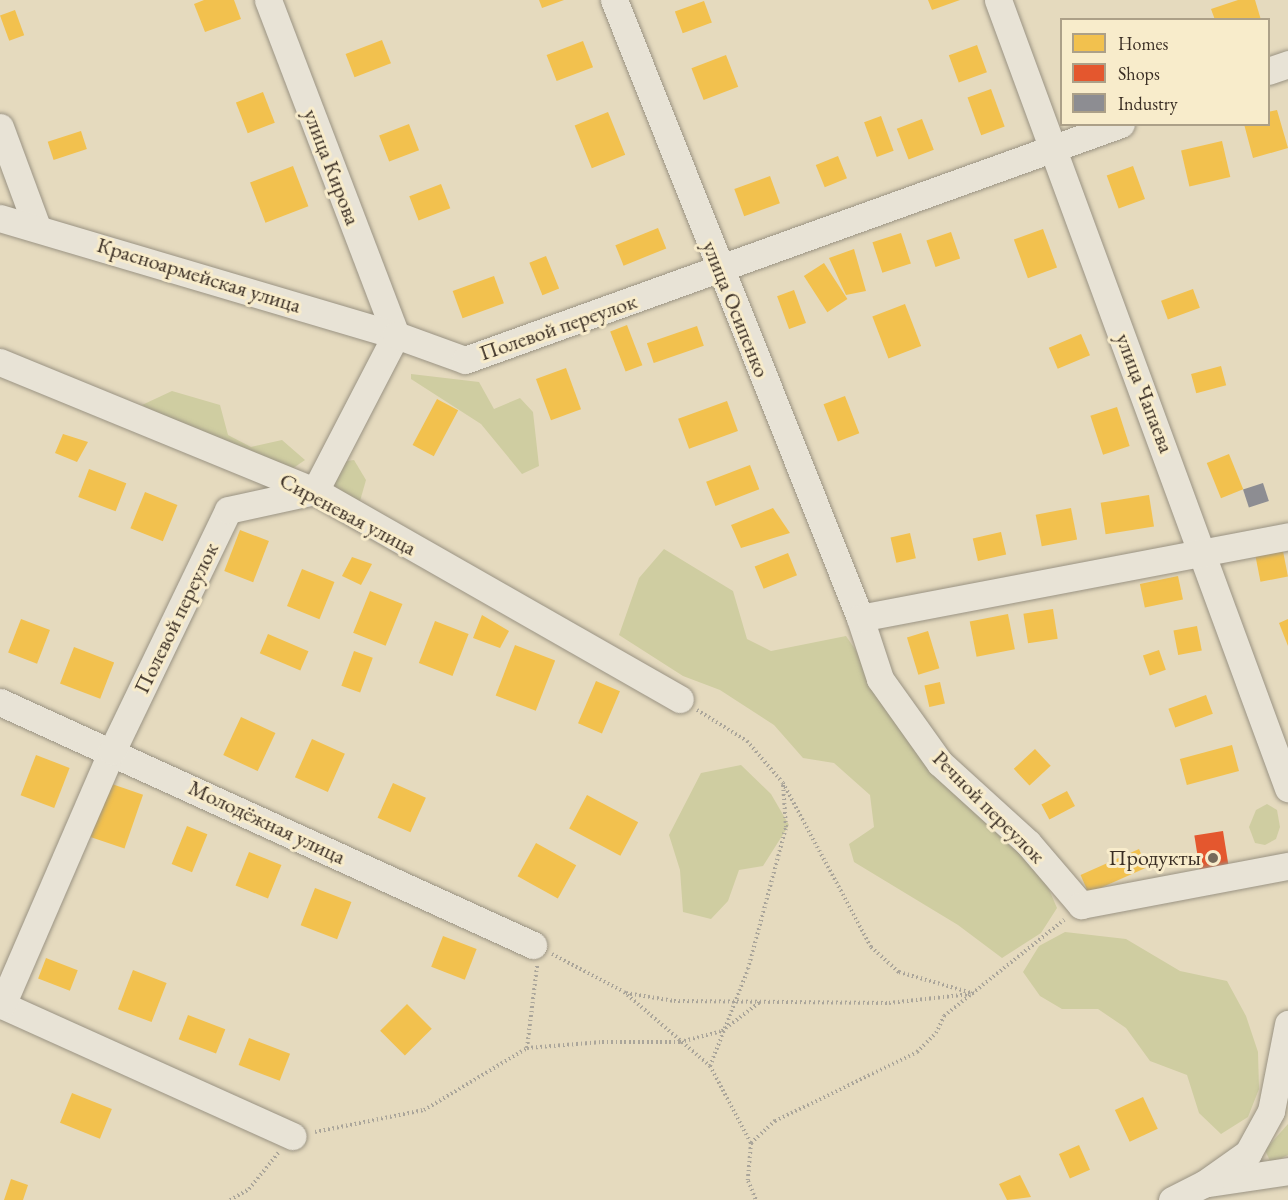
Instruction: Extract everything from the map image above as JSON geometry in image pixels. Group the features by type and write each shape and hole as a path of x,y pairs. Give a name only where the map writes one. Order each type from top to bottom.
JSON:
{"street":[{"name":"улица Кирова","path":"268,0 396,335"},
{"name":"улица Осипенко","path":"614,0 860,618"},
{"name":"улица Чапаева","path":"998,0 1203,549 1288,788"},
{"path":"1270,71 1288,64"},
{"name":"Полевой переулок","path":"396,335 465,360 721,271 1115,126"},
{"path":"0,127 37,227"},
{"name":"Красноармейская улица","path":"0,218 37,227 396,335"},
{"path":"315,492 396,335"},
{"name":"Сиреневая улица","path":"0,362 315,492 680,699"},
{"name":"Полевой переулок","path":"112,751 228,510 315,492"},
{"path":"860,618 1203,549 1288,536"},
{"name":"Речной переулок","path":"860,618 880,679 940,764 1028,843 1082,905"},
{"name":"Молодёжная улица","path":"0,702 112,751 533,945"},
{"path":"112,751 1,1004 293,1136"},
{"path":"1082,905 1288,866"},
{"path":"1174,1199 1204,1184 1248,1153 1271,1112 1288,1024"},
{"path":"1204,1184 1288,1171"}],"path":[{"path":"680,699 747,741 783,783 871,947 899,972 975,994"},
{"path":"710,1066 722,1031 736,1002 786,827 783,783"},
{"path":"751,1143 775,1121 917,1052 936,1033 944,1016 975,994 1082,905"},
{"path":"533,945 624,992 710,1066 751,1143 748,1181 756,1200"},
{"path":"527,1048 538,977 533,945"},
{"path":"624,992 674,1001 889,1003 975,994"},
{"path":"230,1200 249,1189 293,1136 424,1110 527,1048 602,1042 680,1042 722,1031 760,1002"}],"shaded area":[{"path":"411,374 479,382 494,409 520,398 533,412 539,466 522,474 481,424 411,379"},
{"path":"172,391 220,405 228,435 251,447 282,440 305,460 289,471 186,432 142,405"},
{"path":"354,460 366,480 360,501 326,489 334,463"},
{"path":"664,549 733,591 747,639 771,651 846,636 899,714 1038,864 1057,908 1041,933 1002,958 958,925 854,862 849,844 874,827 870,795 834,763 803,758 774,725 720,690 683,676 619,635 639,578"},
{"path":"741,765 771,794 789,825 763,866 739,870 728,901 711,919 683,912 680,870 669,835 701,773"},
{"path":"1267,804 1277,810 1280,827 1276,839 1265,845 1255,843 1249,827 1256,810"},
{"path":"1065,932 1126,939 1180,971 1227,981 1246,1016 1258,1052 1259,1089 1248,1117 1221,1134 1199,1113 1187,1075 1150,1061 1126,1028 1098,1009 1062,1009 1040,996 1023,972 1039,946"},
{"path":"1288,1124 1288,1155 1271,1163 1265,1150"}],"building: Homes":[{"path":"204,0 234,0 241,19 205,32 194,4"},
{"path":"539,0 564,0 542,8"},
{"path":"928,0 960,0 932,10"},
{"path":"1238,0 1255,0 1260,18 1214,18 1211,9"},
{"path":"704,1 712,23 683,33 675,12"},
{"path":"15,10 24,35 9,41 0,15"},
{"path":"382,40 391,63 355,77 346,54"},
{"path":"583,41 593,67 557,81 547,55"},
{"path":"977,45 987,72 959,83 949,55"},
{"path":"726,55 738,87 704,100 691,68"},
{"path":"991,89 1005,127 981,135 968,98"},
{"path":"263,92 275,123 248,133 236,102"},
{"path":"1277,110 1288,148 1253,158 1245,126 1270,126 1270,112"},
{"path":"608,112 625,155 592,168 575,125"},
{"path":"881,116 894,151 877,157 864,122"},
{"path":"922,119 934,150 909,159 897,129"},
{"path":"409,124 419,150 389,162 379,135"},
{"path":"81,131 87,149 54,160 48,142"},
{"path":"1222,141 1230,177 1189,186 1181,150"},
{"path":"838,156 847,178 825,187 816,165"},
{"path":"293,166 308,206 265,223 250,182"},
{"path":"1133,166 1145,199 1119,208 1107,176"},
{"path":"770,176 780,203 744,216 734,189"},
{"path":"441,184 450,208 419,220 409,196"},
{"path":"658,228 666,248 624,266 615,245"},
{"path":"1043,229 1057,268 1028,278 1014,240"},
{"path":"951,232 960,258 936,267 926,240"},
{"path":"901,233 911,263 882,273 872,242"},
{"path":"854,249 866,291 846,295 829,258"},
{"path":"546,256 559,288 542,295 529,263"},
{"path":"824,263 847,299 827,312 804,276"},
{"path":"494,276 504,303 463,318 453,291"},
{"path":"1193,289 1200,308 1168,319 1161,301"},
{"path":"794,290 806,323 789,329 777,296"},
{"path":"905,304 921,346 888,359 872,317"},
{"path":"627,325 642,365 626,372 610,331"},
{"path":"697,326 704,346 654,363 647,343"},
{"path":"1081,334 1090,355 1058,369 1049,348"},
{"path":"1221,366 1226,385 1196,393 1191,374"},
{"path":"566,368 581,409 551,420 536,379"},
{"path":"845,396 859,433 838,442 824,404"},
{"path":"437,399 458,410 434,456 413,445"},
{"path":"727,401 738,431 689,449 678,419"},
{"path":"1117,407 1130,446 1103,455 1090,416"},
{"path":"63,434 88,442 77,462 55,453"},
{"path":"1229,454 1243,489 1221,498 1207,463"},
{"path":"750,465 759,489 715,506 706,482"},
{"path":"89,469 126,483 116,511 78,497"},
{"path":"145,492 177,505 163,541 130,528"},
{"path":"1149,495 1154,527 1106,534 1101,503"},
{"path":"773,508 790,533 741,548 731,525"},
{"path":"1071,508 1077,539 1042,546 1036,515"},
{"path":"240,530 269,541 253,582 224,571"},
{"path":"1001,532 1006,554 978,561 973,539"},
{"path":"910,533 916,558 896,563 891,537"},
{"path":"1283,551 1288,577 1260,582 1256,556"},
{"path":"788,553 797,575 764,589 755,566"},
{"path":"352,557 372,564 361,585 342,576"},
{"path":"302,569 334,582 319,619 287,606"},
{"path":"1178,576 1183,599 1145,608 1140,584"},
{"path":"370,591 402,604 386,646 353,633"},
{"path":"1053,609 1058,639 1028,643 1023,614"},
{"path":"1008,614 1015,649 977,657 970,621"},
{"path":"482,615 509,631 500,648 473,638"},
{"path":"21,619 50,630 37,664 8,653"},
{"path":"1288,619 1288,646 1279,623"},
{"path":"435,621 469,634 452,676 419,663"},
{"path":"1197,626 1202,651 1178,655 1173,631"},
{"path":"928,631 939,668 918,675 907,637"},
{"path":"268,634 309,651 300,671 260,653"},
{"path":"515,645 555,660 536,711 496,695"},
{"path":"74,647 114,662 100,699 60,683"},
{"path":"1159,650 1166,670 1150,675 1143,656"},
{"path":"354,651 373,658 360,693 341,686"},
{"path":"596,681 620,691 602,734 578,723"},
{"path":"940,682 945,703 929,707 924,686"},
{"path":"1206,695 1213,714 1175,727 1168,709"},
{"path":"241,717 275,733 258,771 223,755"},
{"path":"312,739 345,754 328,792 295,777"},
{"path":"1232,745 1239,771 1187,785 1180,759"},
{"path":"1035,749 1051,766 1029,786 1014,769"},
{"path":"36,755 70,768 54,808 21,795"},
{"path":"109,783 143,795 124,849 90,837"},
{"path":"393,783 426,798 410,832 378,818"},
{"path":"1067,791 1075,806 1049,820 1041,805"},
{"path":"587,795 638,822 620,856 569,829"},
{"path":"187,826 207,834 192,872 172,864"},
{"path":"536,843 576,865 558,899 518,876"},
{"path":"1139,849 1147,867 1089,893 1081,875"},
{"path":"249,852 281,865 268,898 236,885"},
{"path":"315,888 351,902 337,939 301,925"},
{"path":"443,936 477,949 465,980 431,967"},
{"path":"46,958 78,970 70,991 38,979"},
{"path":"133,970 167,983 152,1022 118,1009"},
{"path":"407,1004 432,1029 405,1056 380,1031"},
{"path":"188,1015 225,1029 216,1054 179,1039"},
{"path":"249,1038 290,1054 280,1081 239,1065"},
{"path":"72,1093 112,1109 100,1139 60,1123"},
{"path":"1143,1097 1158,1129 1130,1142 1115,1110"},
{"path":"1079,1145 1090,1170 1070,1179 1059,1154"},
{"path":"1020,1175 1031,1197 1007,1200 999,1184"},
{"path":"11,1179 28,1185 23,1200 4,1200"}],"building: Shops":[{"name":"Продукты","path":"1223,831 1229,867 1200,871 1194,836"}],"building: Industry":[{"path":"1263,483 1269,501 1249,508 1243,489"}],"place":[{"name":"Продукты","path":"1213,858"}]}
